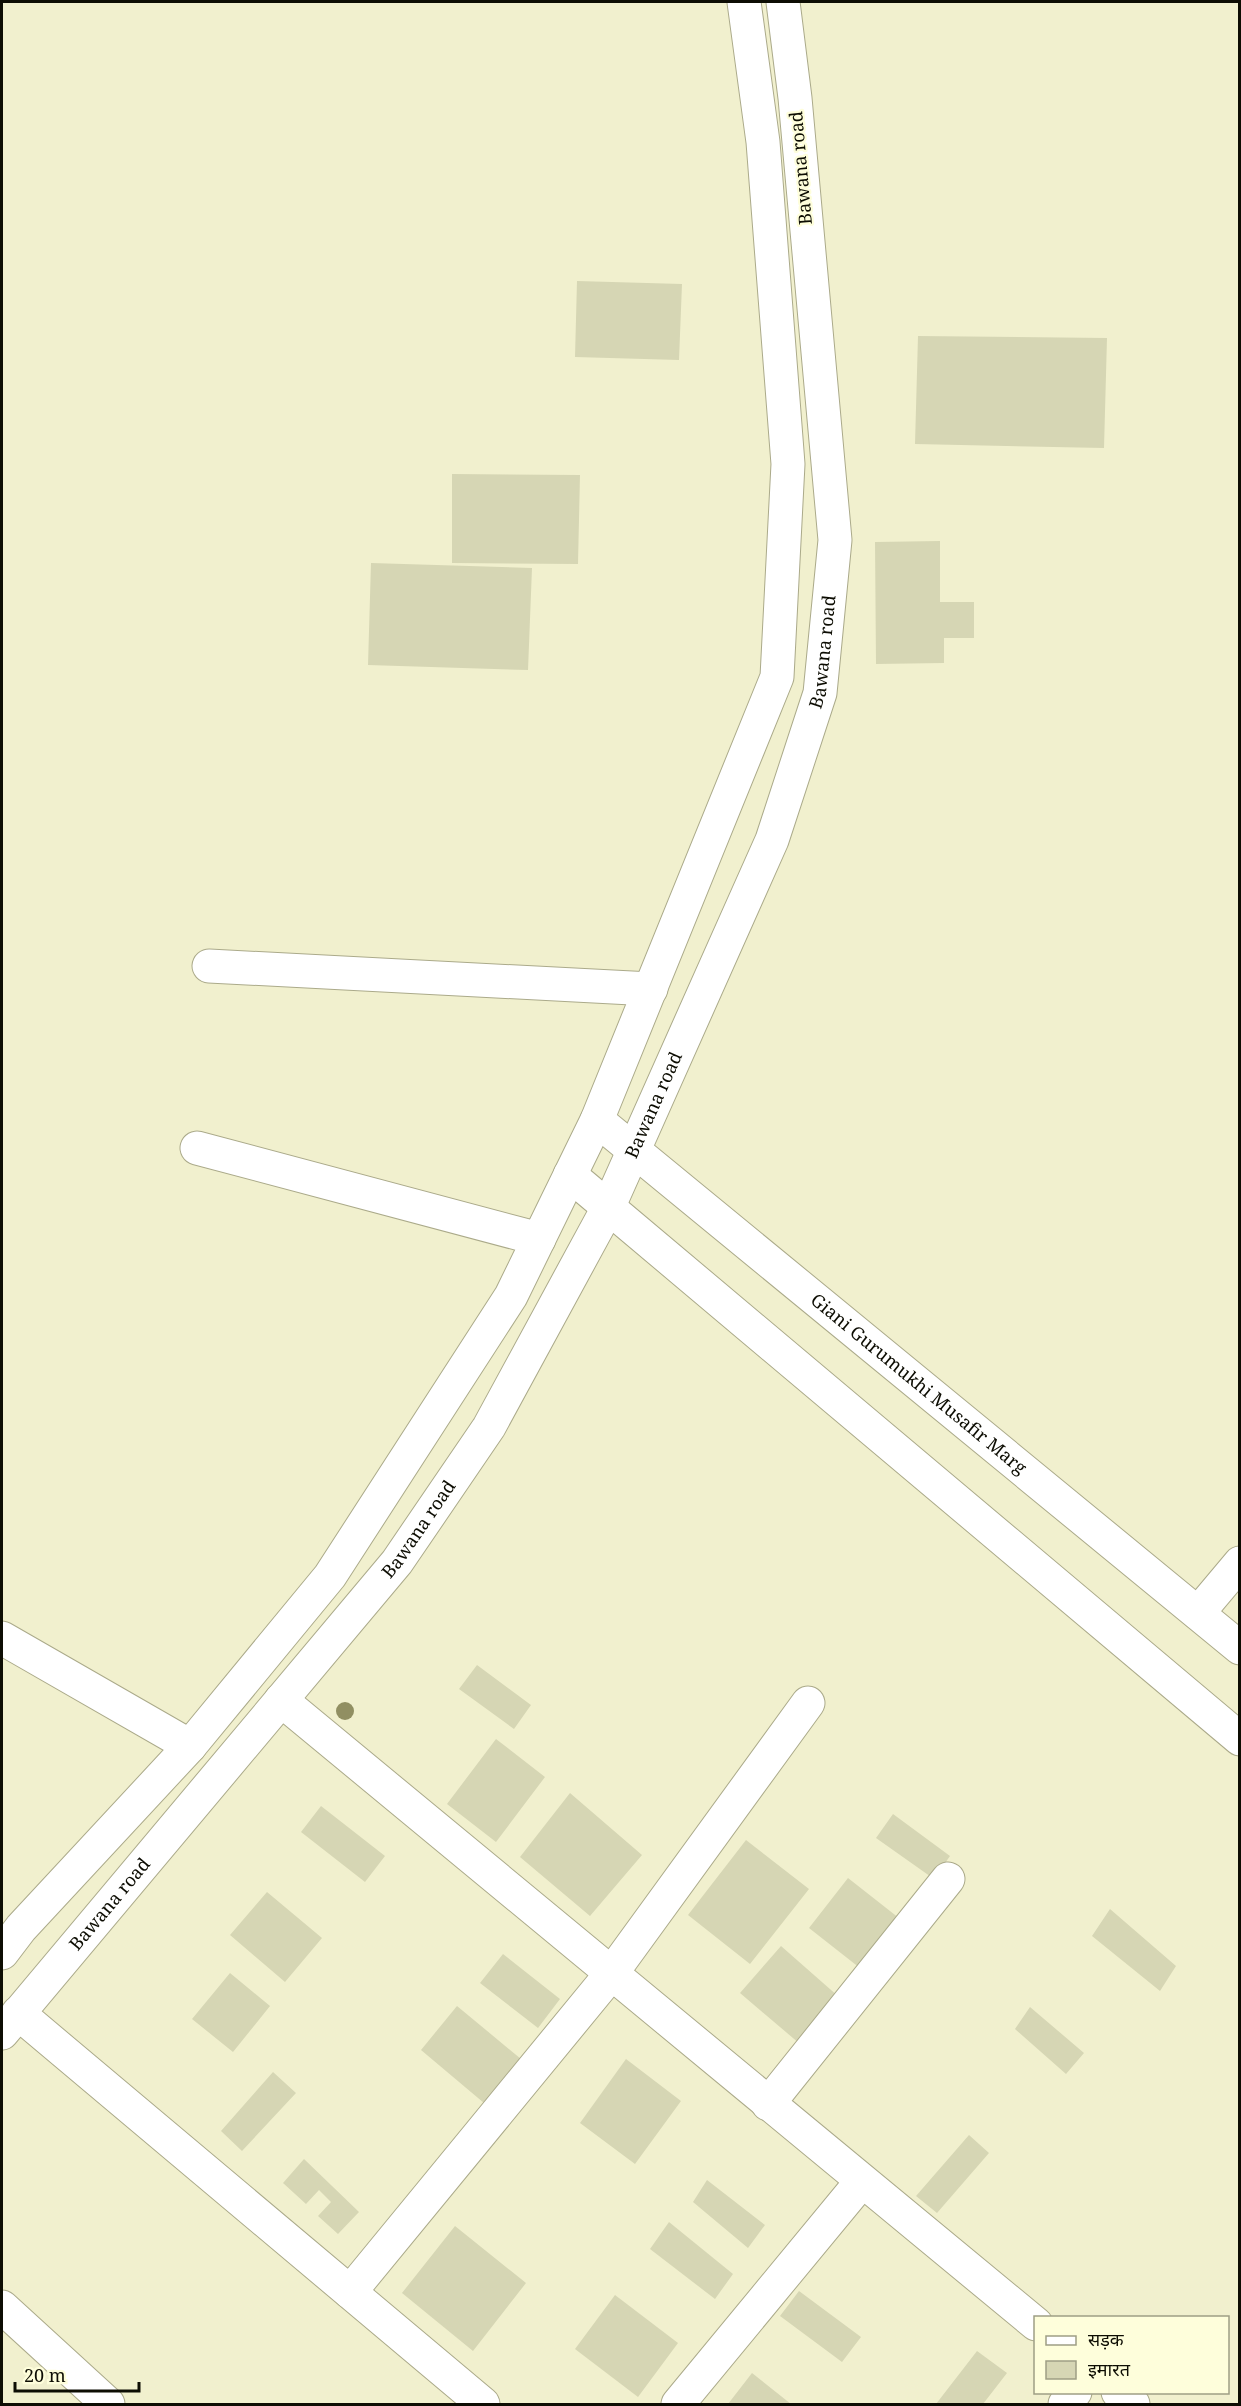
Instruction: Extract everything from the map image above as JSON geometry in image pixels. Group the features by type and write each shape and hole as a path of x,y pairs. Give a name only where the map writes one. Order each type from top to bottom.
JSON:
{"main road":[{"name":"Bawana road","path":"2,1953 29,1919 190,1746 330,1576 511,1296 597,1120 777,677 788,464 763,142 744,2"},
{"name":"Bawana road","path":"10,2023 397,1562 489,1427 608,1208 772,840 820,693 835,540 795,98 783,2"},
{"path":"209,966 651,989"},
{"name":"Giani Gurumukhi Musafir Marg","path":"597,1120 1239,1648"},
{"path":"197,1148 539,1239"},
{"path":"570,1175 1239,1739"},
{"path":"1198,1613 1239,1563"},
{"path":"2,1638 190,1746"},
{"path":"281,1700 1034,2323"},
{"path":"350,2292 611,1974 808,1703"},
{"path":"768,2104 948,1879"},
{"path":"10,2023 350,2292 483,2404"},
{"path":"678,2404 862,2181"},
{"path":"2,2307 108,2404"},
{"path":"1120,2394 1133,2404"}],"building":[{"path":"577,281 682,284 679,360 575,357"},
{"path":"918,336 1107,338 1104,448 915,444"},
{"path":"452,474 580,475 578,564 452,563"},
{"path":"940,541 940,602 974,602 974,638 944,638 944,663 876,664 875,542"},
{"path":"371,563 532,568 528,670 368,665"},
{"path":"477,1665 531,1705 514,1729 459,1689"},
{"path":"496,1739 545,1777 496,1842 447,1804"},
{"path":"570,1793 642,1855 590,1916 520,1857"},
{"path":"321,1806 385,1856 365,1882 301,1832"},
{"path":"893,1814 950,1856 934,1879 876,1838"},
{"path":"746,1840 809,1889 750,1964 688,1915"},
{"path":"848,1878 904,1922 865,1972 809,1928"},
{"path":"267,1892 322,1938 285,1982 230,1935"},
{"path":"1110,1909 1176,1966 1160,1991 1092,1936"},
{"path":"781,1946 839,1997 800,2044 740,1993"},
{"path":"503,1954 560,1999 538,2028 480,1983"},
{"path":"230,1973 270,2006 233,2052 192,2019"},
{"path":"457,2006 521,2059 484,2103 421,2050"},
{"path":"1030,2007 1084,2053 1066,2074 1015,2029"},
{"path":"626,2059 681,2101 635,2164 580,2123"},
{"path":"273,2072 296,2093 242,2151 221,2131"},
{"path":"969,2135 989,2153 937,2213 916,2196"},
{"path":"304,2159 359,2212 338,2234 318,2216 331,2202 319,2190 306,2204 283,2183"},
{"path":"707,2180 765,2225 748,2248 693,2202"},
{"path":"669,2222 733,2274 715,2299 650,2249"},
{"path":"455,2226 526,2283 473,2351 402,2293"},
{"path":"799,2291 861,2337 842,2362 780,2316"},
{"path":"615,2295 678,2343 638,2397 575,2349"},
{"path":"977,2351 1007,2373 983,2404 936,2404"},
{"path":"752,2373 791,2404 728,2404"}]}
